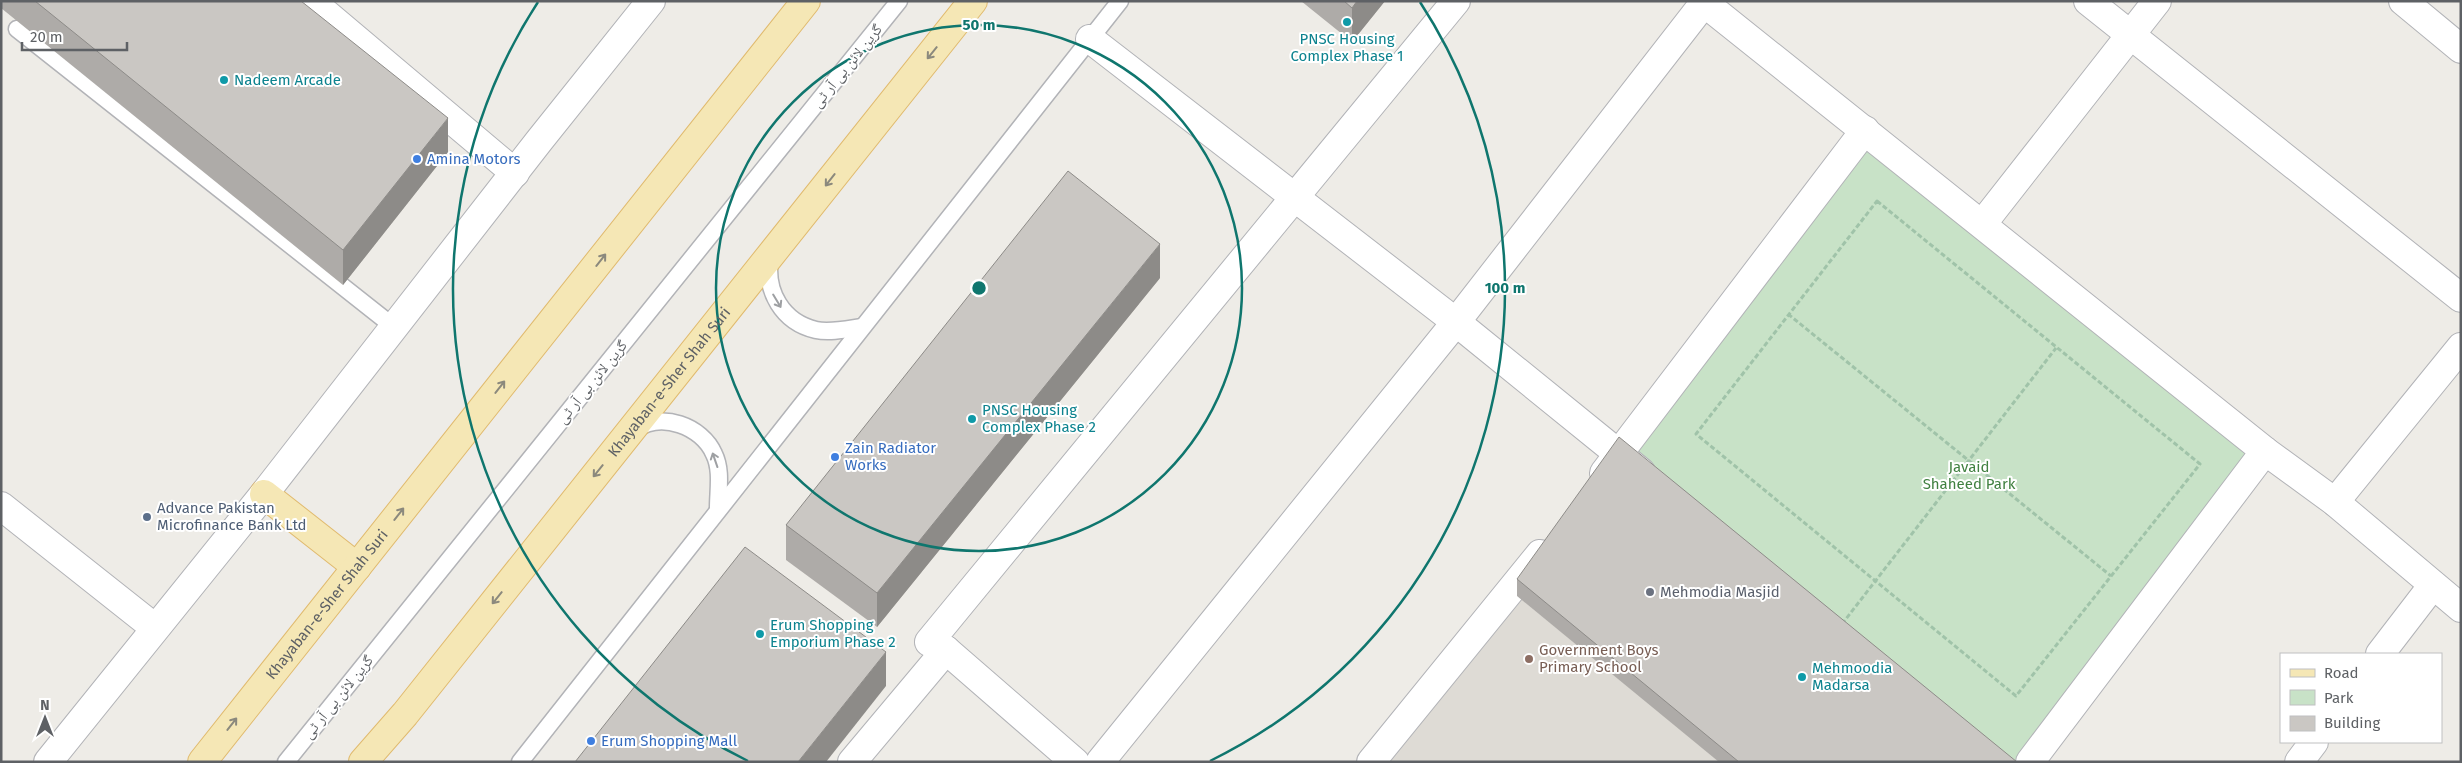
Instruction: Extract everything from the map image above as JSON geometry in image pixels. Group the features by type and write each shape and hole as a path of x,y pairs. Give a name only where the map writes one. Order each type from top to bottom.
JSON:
{"main road":[{"name":"Khayaban-e-Sher Shah Suri","path":"202,762 806,1"},
{"name":"Khayaban-e-Sher Shah Suri","path":"364,762 405,714 973,1"},
{"path":"264,494 357,567"}],"street":[{"path":"311,1 515,173"},
{"path":"48,762 264,494 652,1"},
{"path":"1075,762 946,650 929,642 1456,1"},
{"path":"2088,1 2461,298"},
{"path":"1983,224 2157,1"},
{"path":"2403,1 2461,49"},
{"path":"1100,762 1456,322 1703,2 2265,451 2335,502 2461,608"},
{"path":"1090,39 1296,196 1664,490"},
{"path":"1589,492 1865,130"},
{"path":"2335,502 2461,347"},
{"path":"2030,762 2265,451"},
{"path":"1,506 155,628"},
{"path":"1371,762 1553,537"},
{"path":"2381,653 2432,585"},
{"path":"852,762 946,650"},
{"path":"2299,762 2313,743"}],"lane":[{"name":"گرین لائن بی آر ٹی","path":"286,762 899,1"},
{"path":"520,762 718,508 1120,1"},
{"path":"17,29 394,327"},
{"path":"771,254 768,274 772,293 782,310 798,323 817,330 862,327"},
{"path":"624,438 639,427 656,422 673,423 690,428 704,439 714,454 719,470 718,508"}],"path":[{"path":"1877,201 2200,464 2016,696 1696,434 1788,314 1877,201"},
{"path":"1788,314 2111,576"},
{"path":"1841,625 2056,348"}],"shaded area":[{"name":"Government Boys Primary School","path":"1517,596 1721,762 1376,762"}],"green space":[{"name":"Javaid Shaheed Park","path":"1865,130 2265,451 2030,762 1997,762 1619,454"}],"building":[{"name":"Nadeem Arcade","path":"35,1 301,1 448,118 343,250"},
{"path":"1344,1 1357,1 1352,8"},
{"name":"PNSC Housing Complex Phase 2","path":"1068,171 1160,244 877,593 786,525"},
{"path":"1619,437 2017,762 1739,762 1517,579"},
{"name":"Erum Shopping Emporium Phase 2","path":"745,547 886,652 798,762 575,762"}],"place":[{"name":"PNSC Housing Complex Phase 1","path":"1347,22"},
{"name":"Nadeem Arcade","path":"224,80"},
{"name":"Amina Motors","path":"417,159"},
{"name":"PNSC Housing Complex Phase 2","path":"972,419"},
{"name":"Zain Radiator Works","path":"835,457"},
{"name":"Advance Pakistan Microfinance Bank Ltd","path":"147,517"},
{"name":"Mehmodia Masjid","path":"1650,592"},
{"name":"Erum Shopping Emporium Phase 2","path":"760,634"},
{"name":"Government Boys Primary School","path":"1529,659"},
{"name":"Mehmoodia Madarsa","path":"1802,677"},
{"name":"Erum Shopping Mall","path":"591,741"}]}
